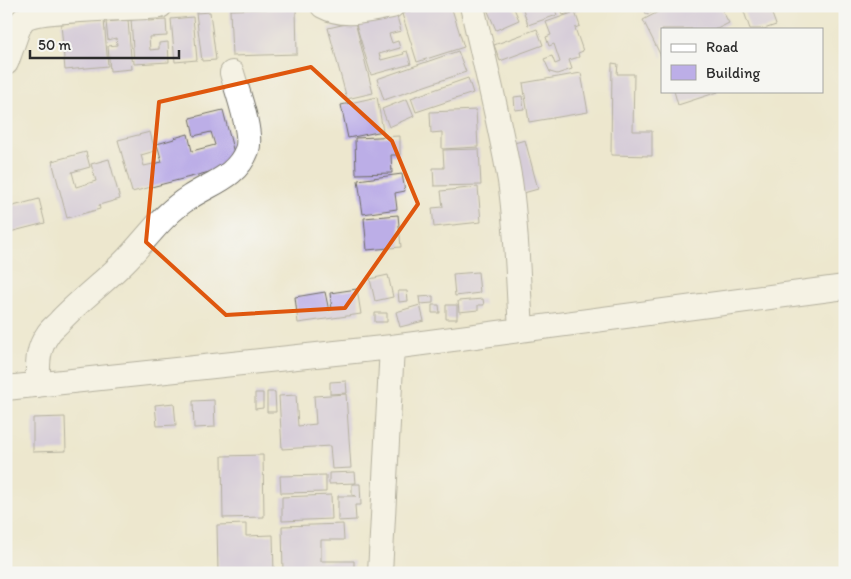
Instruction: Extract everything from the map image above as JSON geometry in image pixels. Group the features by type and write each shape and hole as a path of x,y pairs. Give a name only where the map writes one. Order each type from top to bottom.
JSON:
{"street":[{"path":"6,63 16,38 18,26 24,18 46,13 160,6"},
{"path":"323,6 329,10 348,14 392,6"},
{"path":"472,6 494,100 510,183 521,330"},
{"path":"38,385 38,353 48,334 68,312 128,258 153,228 170,212 190,196 218,183 238,167 248,149 249,134 232,73"},
{"path":"6,388 392,347 845,287"},
{"path":"380,573 392,347"}],"highlighted area":[{"path":"311,67 392,141 418,204 345,308 226,315 146,242 159,102"}],"building":[{"path":"426,6 451,6 464,47 417,62 402,14"},
{"path":"494,6 513,6 519,20 496,30 487,9"},
{"path":"522,6 554,6 557,15 528,25"},
{"path":"560,6 584,6 584,8 563,15"},
{"path":"646,6 663,6 647,15 643,8"},
{"path":"669,6 720,6 729,23 719,28 661,28 661,56 643,20"},
{"path":"742,6 769,6 776,25 767,28 750,28"},
{"path":"296,8 297,54 232,56 230,10"},
{"path":"210,12 216,60 202,61 196,13"},
{"path":"575,12 580,26 575,28 583,51 578,53 579,57 569,60 572,69 557,74 550,72 544,59 552,56 555,64 560,62 554,44 549,46 546,37 551,35 546,22"},
{"path":"396,13 401,31 389,34 392,43 398,41 400,48 379,54 381,60 404,54 403,52 407,51 411,64 371,75 356,24"},
{"path":"193,17 197,60 175,62 171,19"},
{"path":"148,18 148,21 166,20 167,36 149,37 150,50 159,49 159,43 168,42 169,62 134,64 131,19"},
{"path":"104,20 108,66 65,70 61,24"},
{"path":"128,20 132,69 110,71 108,46 117,45 116,38 108,40 106,22"},
{"path":"355,22 373,93 347,99 328,28"},
{"path":"537,29 543,45 500,61 494,45"},
{"path":"458,51 466,72 384,100 377,79"},
{"path":"612,63 618,64 617,74 634,74 633,131 652,131 652,156 611,155"},
{"path":"581,73 588,112 529,122 523,83"},
{"path":"468,78 473,93 416,112 411,98"},
{"path":"674,92 718,92 678,105"},
{"path":"522,96 524,109 515,110 514,97"},
{"path":"377,97 383,131 348,138 341,105"},
{"path":"407,99 414,116 389,127 382,109"},
{"path":"223,110 236,161 220,165 221,169 132,192 118,140 150,132 155,151 141,155 144,166 162,162 157,144 174,138 188,134 192,151 215,145 211,132 194,136 190,118"},
{"path":"476,110 478,147 442,149 442,132 431,133 430,112"},
{"path":"400,136 400,155 391,155 392,173 356,174 355,138"},
{"path":"525,140 538,189 520,194 507,145"},
{"path":"479,149 481,185 434,186 433,168 444,168 443,150"},
{"path":"86,152 90,167 72,172 76,187 96,181 91,164 109,159 120,199 99,205 100,209 67,218 52,161"},
{"path":"402,174 405,191 395,193 397,209 363,214 358,180"},
{"path":"478,187 481,222 434,227 432,208 443,207 441,191"},
{"path":"39,199 45,223 6,233 6,208"},
{"path":"398,215 401,247 367,250 364,218"},
{"path":"478,272 480,293 455,296 453,274"},
{"path":"388,275 393,297 375,301 370,279"},
{"path":"357,289 361,314 298,323 295,297 325,292 329,311 332,310 330,293"},
{"path":"398,291 407,291 408,301 399,302"},
{"path":"433,296 433,303 420,304 419,297"},
{"path":"483,299 484,305 478,305 478,310 459,312 458,301"},
{"path":"420,305 424,321 400,327 396,312"},
{"path":"432,305 439,305 440,313 432,313"},
{"path":"446,305 457,305 457,319 446,319"},
{"path":"375,313 387,313 387,322 375,322"},
{"path":"346,381 347,393 330,394 330,382"},
{"path":"267,392 275,392 276,412 267,412"},
{"path":"255,393 263,393 263,408 255,409"},
{"path":"346,394 351,468 332,469 330,446 282,449 279,396 296,395 298,426 316,424 314,396"},
{"path":"214,400 215,427 194,428 193,401"},
{"path":"174,403 176,425 157,426 155,405"},
{"path":"65,417 66,451 33,452 33,418"},
{"path":"263,455 264,517 223,518 222,456"},
{"path":"355,472 356,483 329,484 329,473"},
{"path":"326,475 326,492 281,493 280,476"},
{"path":"352,484 360,484 361,505 355,505 356,520 338,521 338,496 356,496 352,495"},
{"path":"331,495 332,519 282,521 282,497"},
{"path":"246,524 246,536 273,535 274,573 218,573 217,525"},
{"path":"343,524 344,540 321,540 321,561 354,561 354,573 283,573 282,526"}]}
